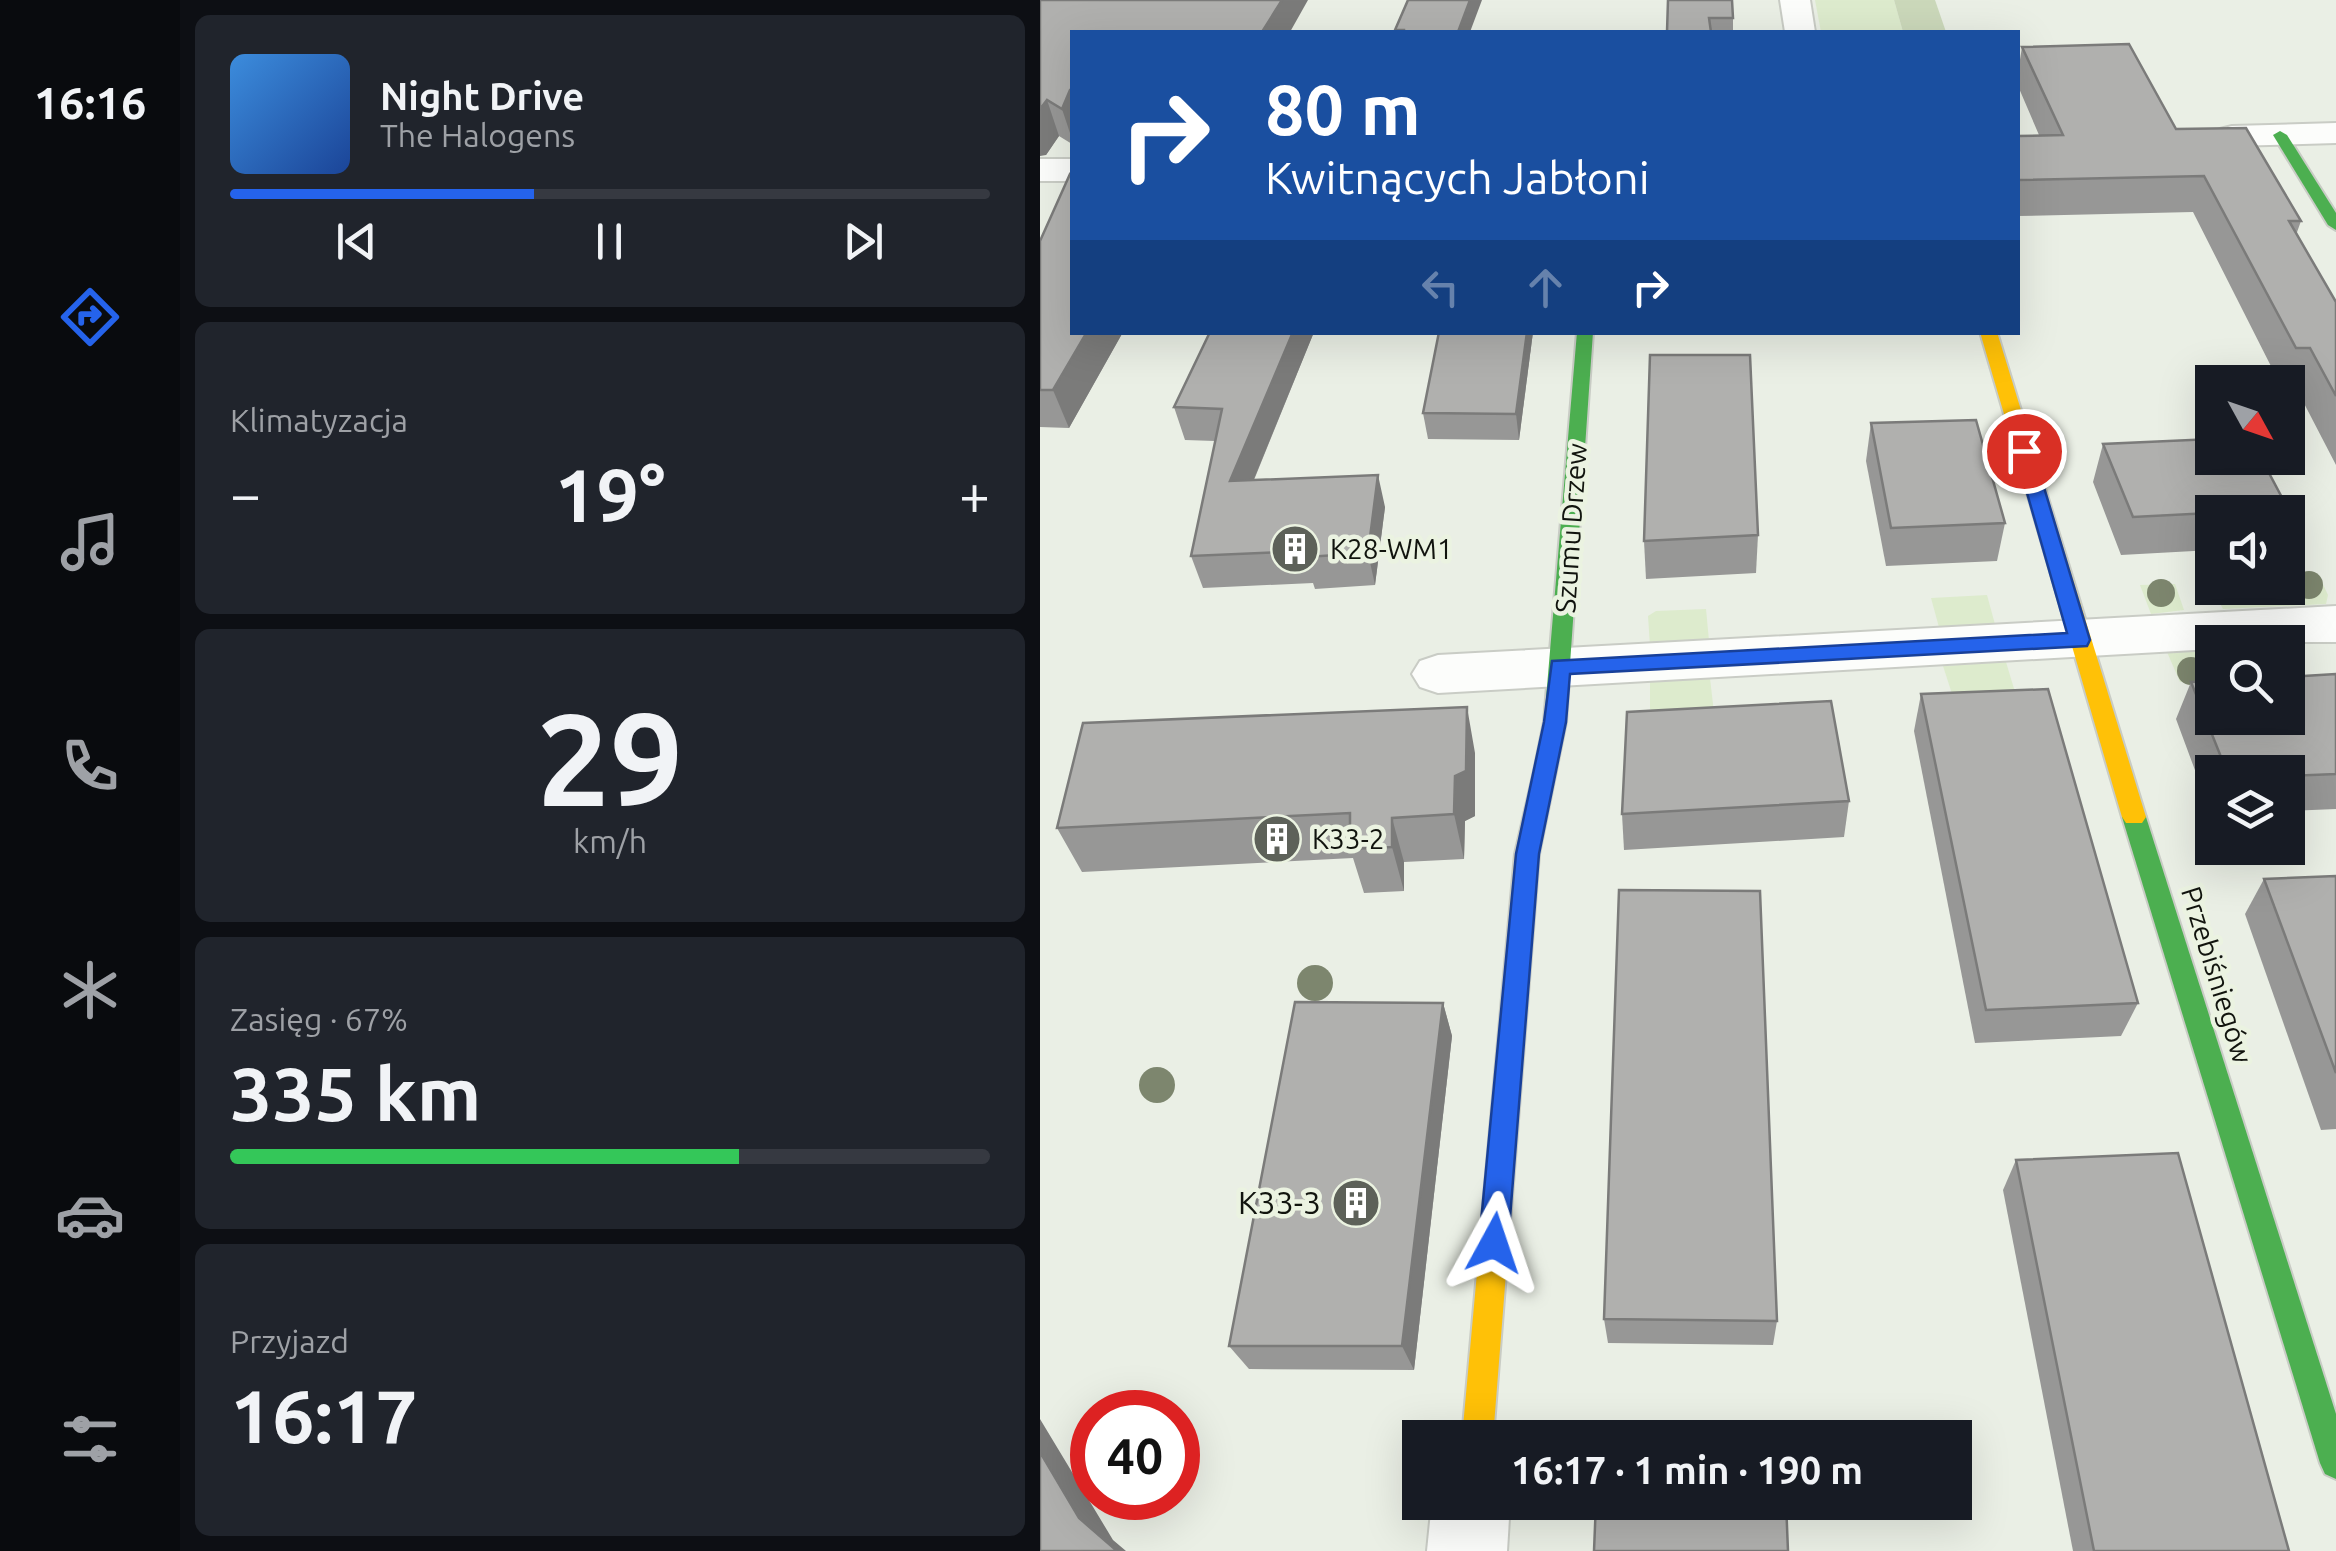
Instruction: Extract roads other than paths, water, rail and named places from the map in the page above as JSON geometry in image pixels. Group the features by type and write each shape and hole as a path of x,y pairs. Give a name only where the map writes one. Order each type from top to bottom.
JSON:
{"street":[{"path":"1795,0 1800,30"},
{"path":"2232,136 2336,133"},
{"path":"2280,135 2336,224"},
{"path":"1040,170 1070,170"},
{"name":"Szumu Drzew","path":"1478,1420 1528,854 1555,722 1585,335"},
{"name":"Przebiśniegów","path":"1989,335 2079,640 2336,1463"},
{"path":"1438,674 2336,624"},
{"path":"1467,1551 1470,1520"}],"place":[{"name":"K28-WM1","path":"1295,549"},
{"name":"K33-2","path":"1277,839"},
{"name":"K33-3","path":"1356,1203"}]}
